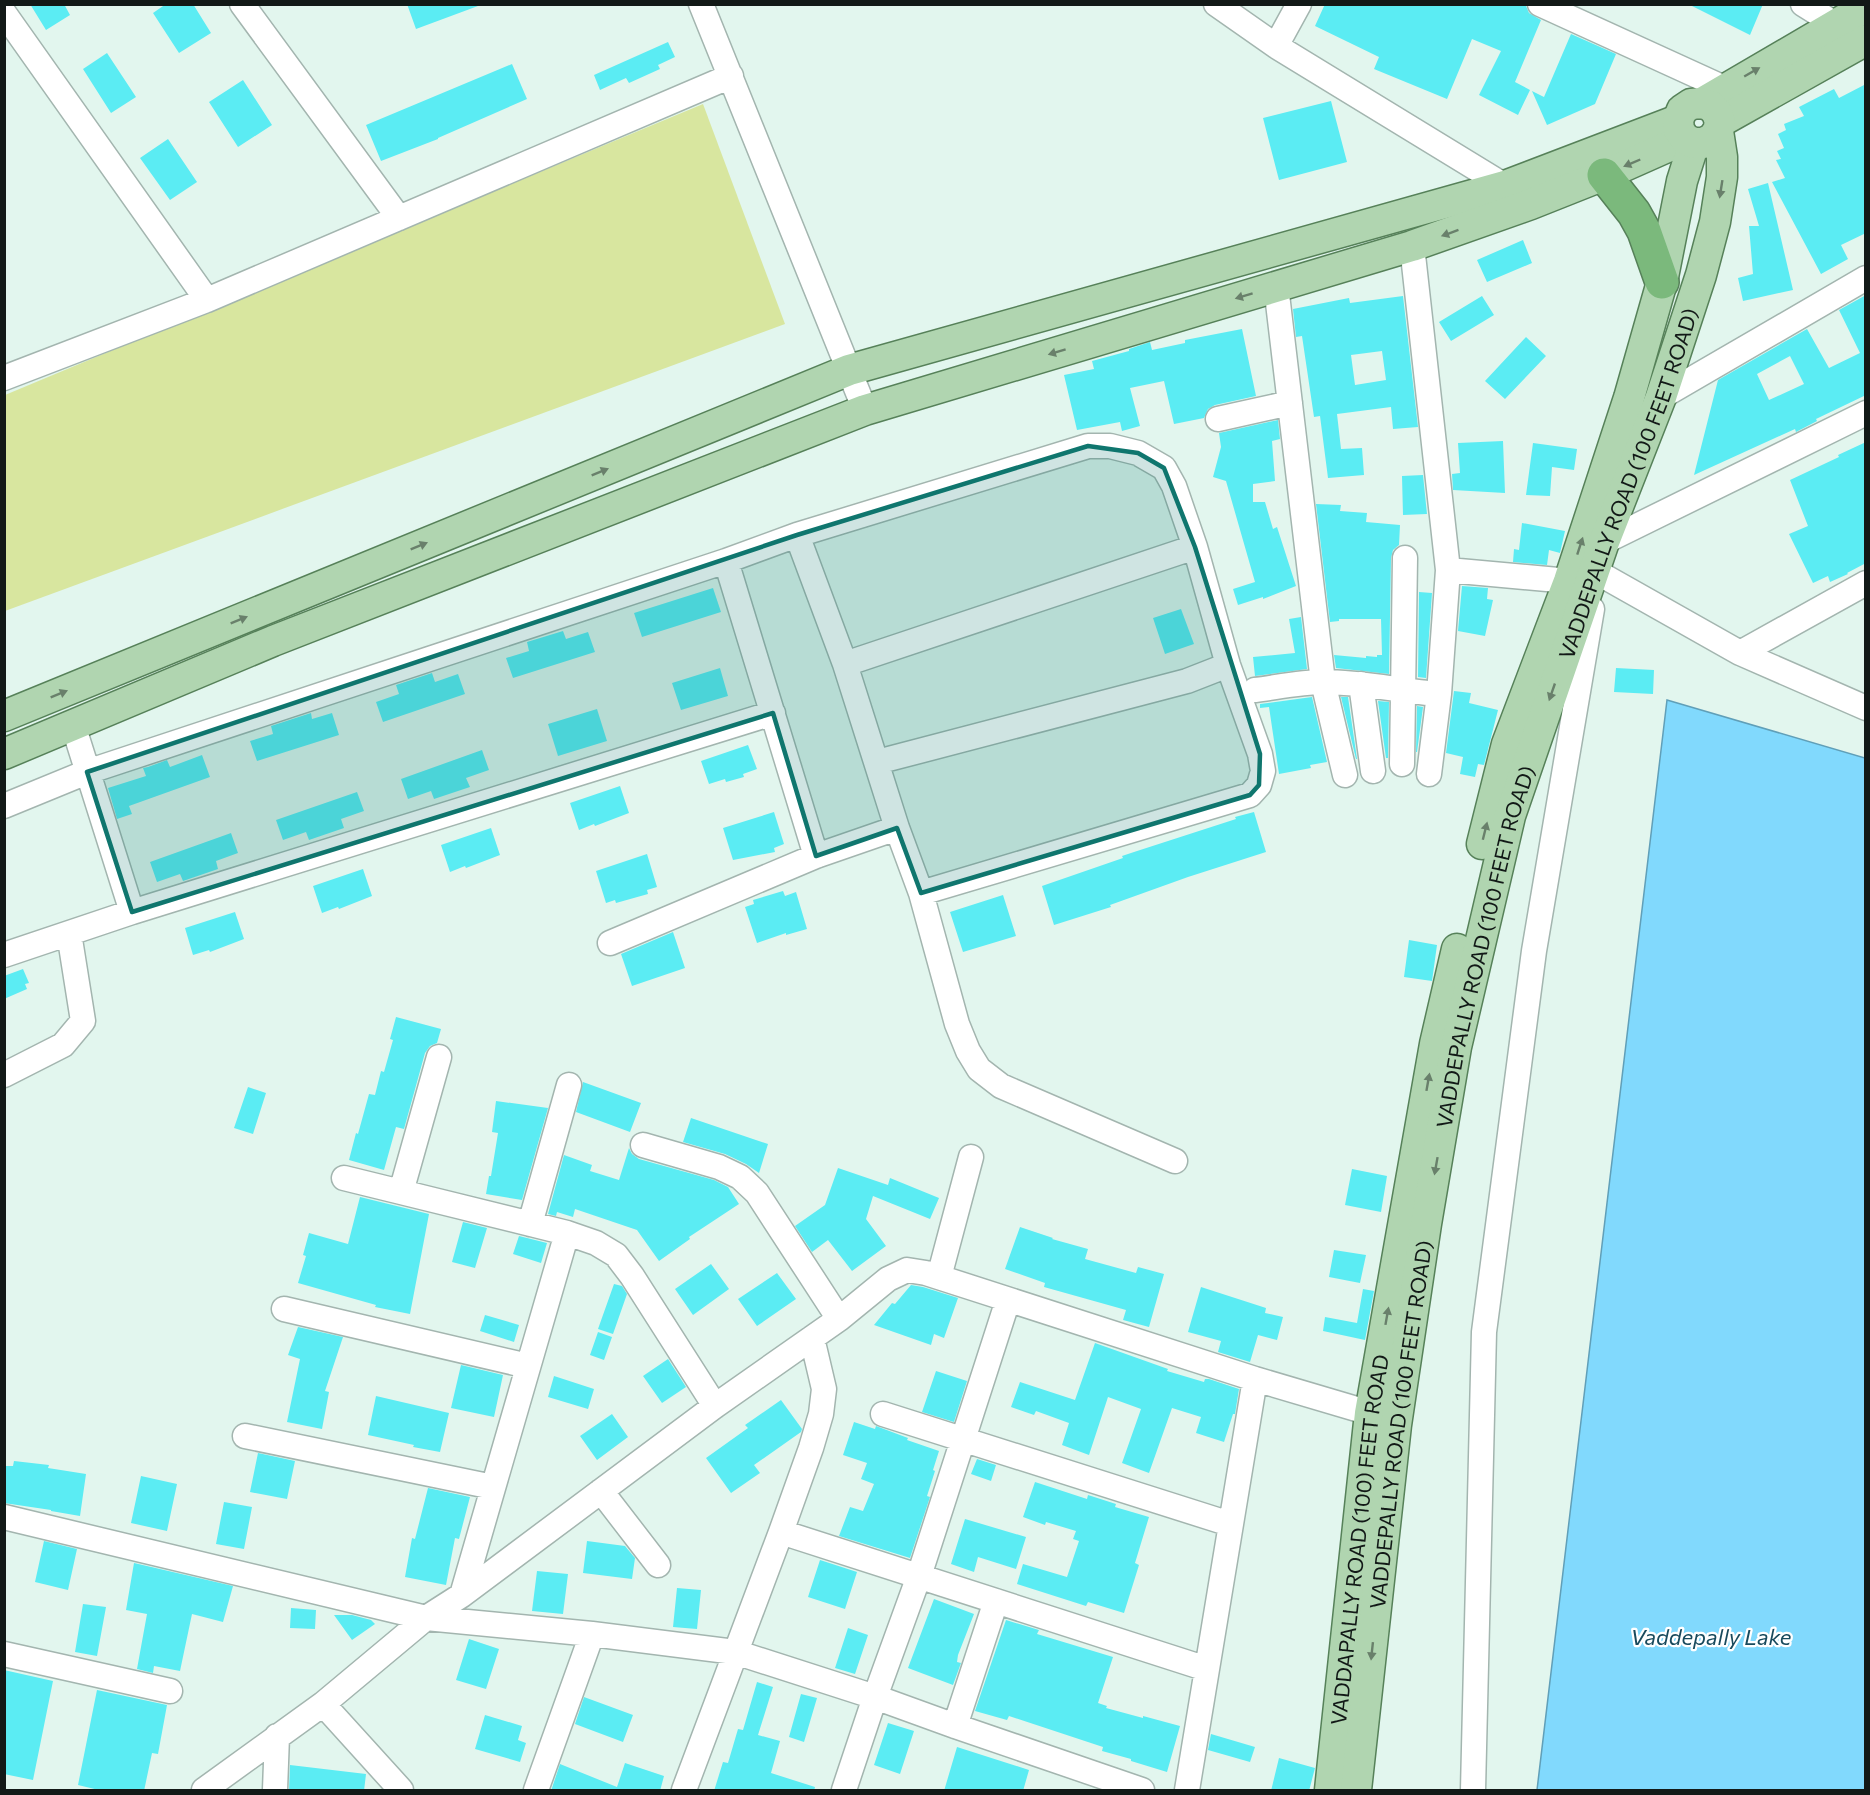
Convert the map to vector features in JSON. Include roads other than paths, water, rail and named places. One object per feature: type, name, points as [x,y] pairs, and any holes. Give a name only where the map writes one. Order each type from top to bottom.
[{"type":"highway","points":[[1604,175],[1634,213],[1644,231],[1662,282]]},
{"type":"main road","points":[[4,716],[849,370],[1505,186],[1703,121],[1835,24],[1866,7]]},
{"type":"main road","points":[[4,754],[273,640],[866,410],[1412,246],[1531,204],[1604,175],[1703,121],[1866,40]]},
{"type":"main road","name":"VADDAPALLY ROAD (100) FEET ROAD","points":[[1330,1791],[1370,1413],[1435,1044],[1507,744],[1587,578],[1629,398],[1662,282],[1682,181],[1703,121]]},
{"type":"main road","name":"VADDEPALLY ROAD (100 FEET ROAD)","points":[[1356,1791],[1396,1425],[1426,1224],[1456,1047],[1510,816],[1587,578],[1604,542],[1660,398],[1701,275],[1715,222],[1722,177],[1722,157],[1703,121]]},
{"type":"street","points":[[242,4],[399,218]]},
{"type":"street","points":[[701,4],[866,410]]},
{"type":"street","points":[[1215,4],[1276,46],[1505,186]]},
{"type":"street","points":[[1276,46],[1299,4]]},
{"type":"street","points":[[1540,4],[1703,121]]},
{"type":"street","points":[[1803,4],[1835,24]]},
{"type":"street","points":[[4,13],[207,300]]},
{"type":"street","points":[[4,378],[207,300],[731,76]]},
{"type":"street","points":[[1412,246],[1448,570],[1439,694],[1429,774]]},
{"type":"street","points":[[1660,398],[1866,278]]},
{"type":"street","points":[[1276,286],[1323,682],[1345,775]]},
{"type":"street","points":[[1218,419],[1290,403]]},
{"type":"street","points":[[1604,542],[1866,413]]},
{"type":"street","points":[[4,806],[87,772],[726,561],[797,535],[1088,446],[1110,446],[1138,453],[1164,468],[1174,486],[1195,547],[1228,664],[1260,754],[1263,771],[1260,784],[1250,795],[921,893]]},
{"type":"street","points":[[797,535],[845,664],[897,828],[921,893],[957,1024],[968,1051],[979,1069],[1001,1086],[1175,1161]]},
{"type":"street","points":[[845,664],[1195,547]]},
{"type":"street","points":[[1402,764],[1405,558]]},
{"type":"street","points":[[726,561],[816,856]]},
{"type":"street","points":[[1448,570],[1587,578],[1740,653],[1866,708]]},
{"type":"street","points":[[1473,1791],[1484,1332],[1534,951],[1594,597],[1587,578]]},
{"type":"street","points":[[1740,653],[1866,583]]},
{"type":"street","points":[[877,762],[1187,681],[1228,664]]},
{"type":"street","points":[[1255,690],[1323,682],[1361,684],[1439,694]]},
{"type":"street","points":[[1361,684],[1373,771]]},
{"type":"street","points":[[4,955],[132,912],[773,712]]},
{"type":"street","points":[[73,725],[132,912]]},
{"type":"street","points":[[610,943],[816,856],[897,828]]},
{"type":"street","points":[[4,1075],[63,1045],[83,1021],[69,933]]},
{"type":"street","points":[[401,1191],[439,1057]]},
{"type":"street","points":[[530,1224],[568,1085]]},
{"type":"street","points":[[643,1145],[719,1167],[740,1177],[757,1193],[839,1319]]},
{"type":"street","points":[[939,1277],[971,1157]]},
{"type":"street","points":[[344,1178],[567,1233],[596,1243],[616,1255],[632,1275],[715,1406]]},
{"type":"street","points":[[462,1595],[567,1233]]},
{"type":"street","points":[[204,1791],[323,1704],[426,1618],[462,1595],[715,1406],[839,1319],[888,1279],[907,1270],[939,1277],[1255,1379],[1370,1413]]},
{"type":"street","points":[[844,1791],[919,1576],[1008,1299]]},
{"type":"street","points":[[284,1309],[528,1366]]},
{"type":"street","points":[[684,1791],[781,1532],[821,1414],[824,1389],[812,1338]]},
{"type":"street","points":[[1187,1791],[1255,1379]]},
{"type":"street","points":[[883,1414],[1230,1524]]},
{"type":"street","points":[[245,1436],[493,1487]]},
{"type":"street","points":[[601,1491],[658,1565]]},
{"type":"street","points":[[4,1517],[426,1618],[592,1634],[735,1652],[875,1697],[1143,1791]]},
{"type":"street","points":[[781,1532],[1207,1669]]},
{"type":"street","points":[[955,1726],[996,1601]]},
{"type":"street","points":[[536,1791],[592,1634]]},
{"type":"street","points":[[4,1654],[170,1691]]},
{"type":"street","points":[[323,1704],[400,1791]]},
{"type":"street","points":[[275,1791],[277,1736]]},
{"type":"water","name":"Vaddepally Lake","points":[[1667,700],[1865,758],[1865,1790],[1537,1790]]}]
